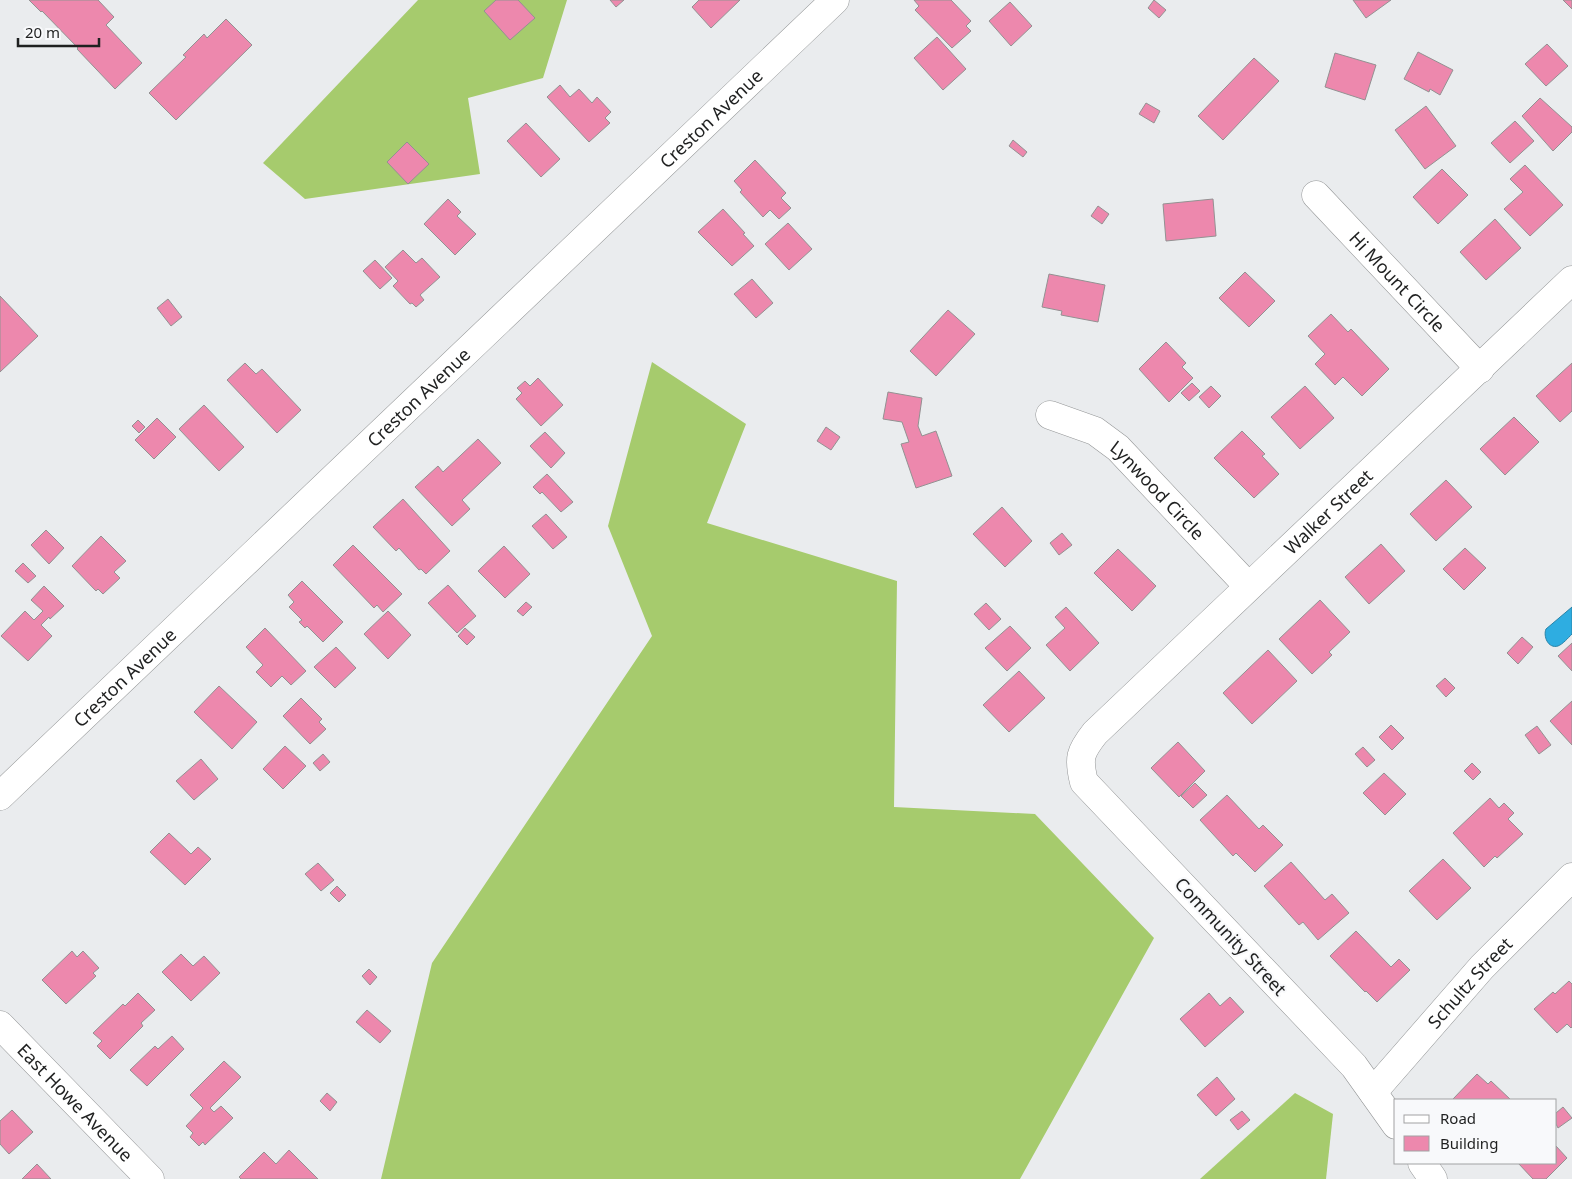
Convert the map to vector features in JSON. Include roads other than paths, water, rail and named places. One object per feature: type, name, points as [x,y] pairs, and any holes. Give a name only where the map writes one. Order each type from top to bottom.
[{"type":"street","name":"Creston Avenue","points":[[0,796],[835,0]]},
{"type":"street","name":"Hi Mount Circle","points":[[1316,195],[1480,369]]},
{"type":"street","name":"Walker Street","points":[[1085,746],[1095,733],[1248,586],[1480,369],[1572,280]]},
{"type":"street","name":"Lynwood Circle","points":[[1050,416],[1095,431],[1118,448],[1248,586]]},
{"type":"street","name":"Community Street","points":[[1085,746],[1079,763],[1084,782],[1354,1066],[1394,1122]]},
{"type":"street","name":"Schultz Street","points":[[1373,1092],[1482,967],[1572,877]]},
{"type":"street","name":"East Howe Avenue","points":[[0,1025],[150,1179]]},
{"type":"street","points":[[1423,1164],[1433,1179]]},
{"type":"water","points":[[1572,607],[1572,634],[1560,645],[1551,646],[1546,638],[1546,629]]}]
